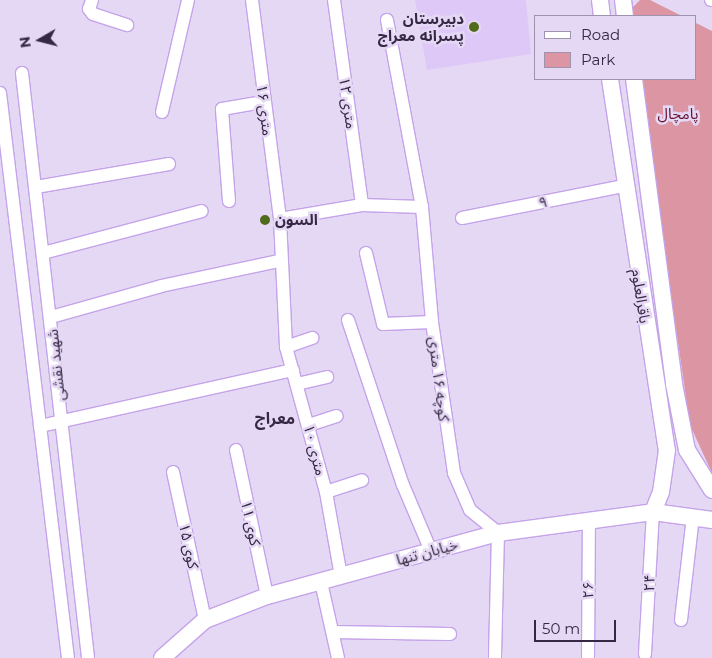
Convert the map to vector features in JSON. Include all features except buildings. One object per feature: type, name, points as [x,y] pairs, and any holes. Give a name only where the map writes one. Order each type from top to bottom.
[{"type":"main road","points":[[600,0],[602,15]]},
{"type":"main road","points":[[623,0],[626,15]]},
{"type":"main road","name":"باقرالعلوم","points":[[610,80],[623,186],[666,450],[661,492],[653,512]]},
{"type":"main road","name":"باقرالعلوم","points":[[634,80],[674,384],[687,450],[712,490]]},
{"type":"main road","name":"خیابان تنها","points":[[162,658],[205,620],[267,596],[498,533],[653,512],[712,520]]},
{"type":"street","points":[[162,112],[188,0]]},
{"type":"street","name":"۱۶ متری","points":[[252,0],[263,102],[280,219],[279,261]]},
{"type":"street","name":"۱۲ متری","points":[[334,0],[362,205]]},
{"type":"street","points":[[91,4],[127,25]]},
{"type":"street","name":"کوچه ۱۶ متری","points":[[387,20],[422,207],[432,322],[454,473],[470,510],[498,533]]},
{"type":"street","name":"شهید نقشی","points":[[22,73],[88,658]]},
{"type":"street","name":"شهید نقشی","points":[[0,93],[68,658]]},
{"type":"street","points":[[229,201],[222,109],[263,102]]},
{"type":"street","points":[[36,187],[169,164]]},
{"type":"street","name":"۹","points":[[462,218],[623,186]]},
{"type":"street","points":[[280,219],[362,205],[422,207]]},
{"type":"street","points":[[43,254],[202,211]]},
{"type":"street","points":[[366,253],[383,324],[432,322]]},
{"type":"street","points":[[51,317],[161,286],[279,261]]},
{"type":"street","name":"۱۰ متری","points":[[279,261],[286,347],[298,384],[326,492],[341,576]]},
{"type":"street","points":[[348,320],[403,485],[431,551]]},
{"type":"street","points":[[286,347],[312,338]]},
{"type":"street","points":[[40,426],[62,424],[293,370]]},
{"type":"street","points":[[298,384],[327,377]]},
{"type":"street","points":[[309,425],[337,416]]},
{"type":"street","name":"کوی ۱۱","points":[[236,450],[267,596]]},
{"type":"street","name":"کوی ۱۵","points":[[173,472],[205,620]]},
{"type":"street","points":[[326,492],[362,480]]},
{"type":"street","name":"۲۴","points":[[645,654],[653,512]]},
{"type":"street","points":[[681,620],[693,517]]},
{"type":"street","name":"۲۶","points":[[588,658],[589,522]]},
{"type":"street","points":[[495,658],[498,533]]},
{"type":"street","points":[[321,582],[334,632],[338,658]]},
{"type":"street","points":[[334,632],[450,634]]},
{"type":"shaded area","name":"دبیرستان پسرانه معراج","points":[[415,0],[526,0],[531,54],[427,70]]},
{"type":"green space","points":[[640,0],[650,0],[680,15],[631,15],[630,10]]},
{"type":"green space","name":"پامچال","points":[[697,24],[712,31],[712,473],[690,425],[640,80],[697,80]]},
{"type":"place","name":"دبیرستان پسرانه معراج","points":[[474,27]]},
{"type":"place","name":"السون","points":[[265,220]]},
{"type":"district","name":"معراج","points":[[275,419]]}]
